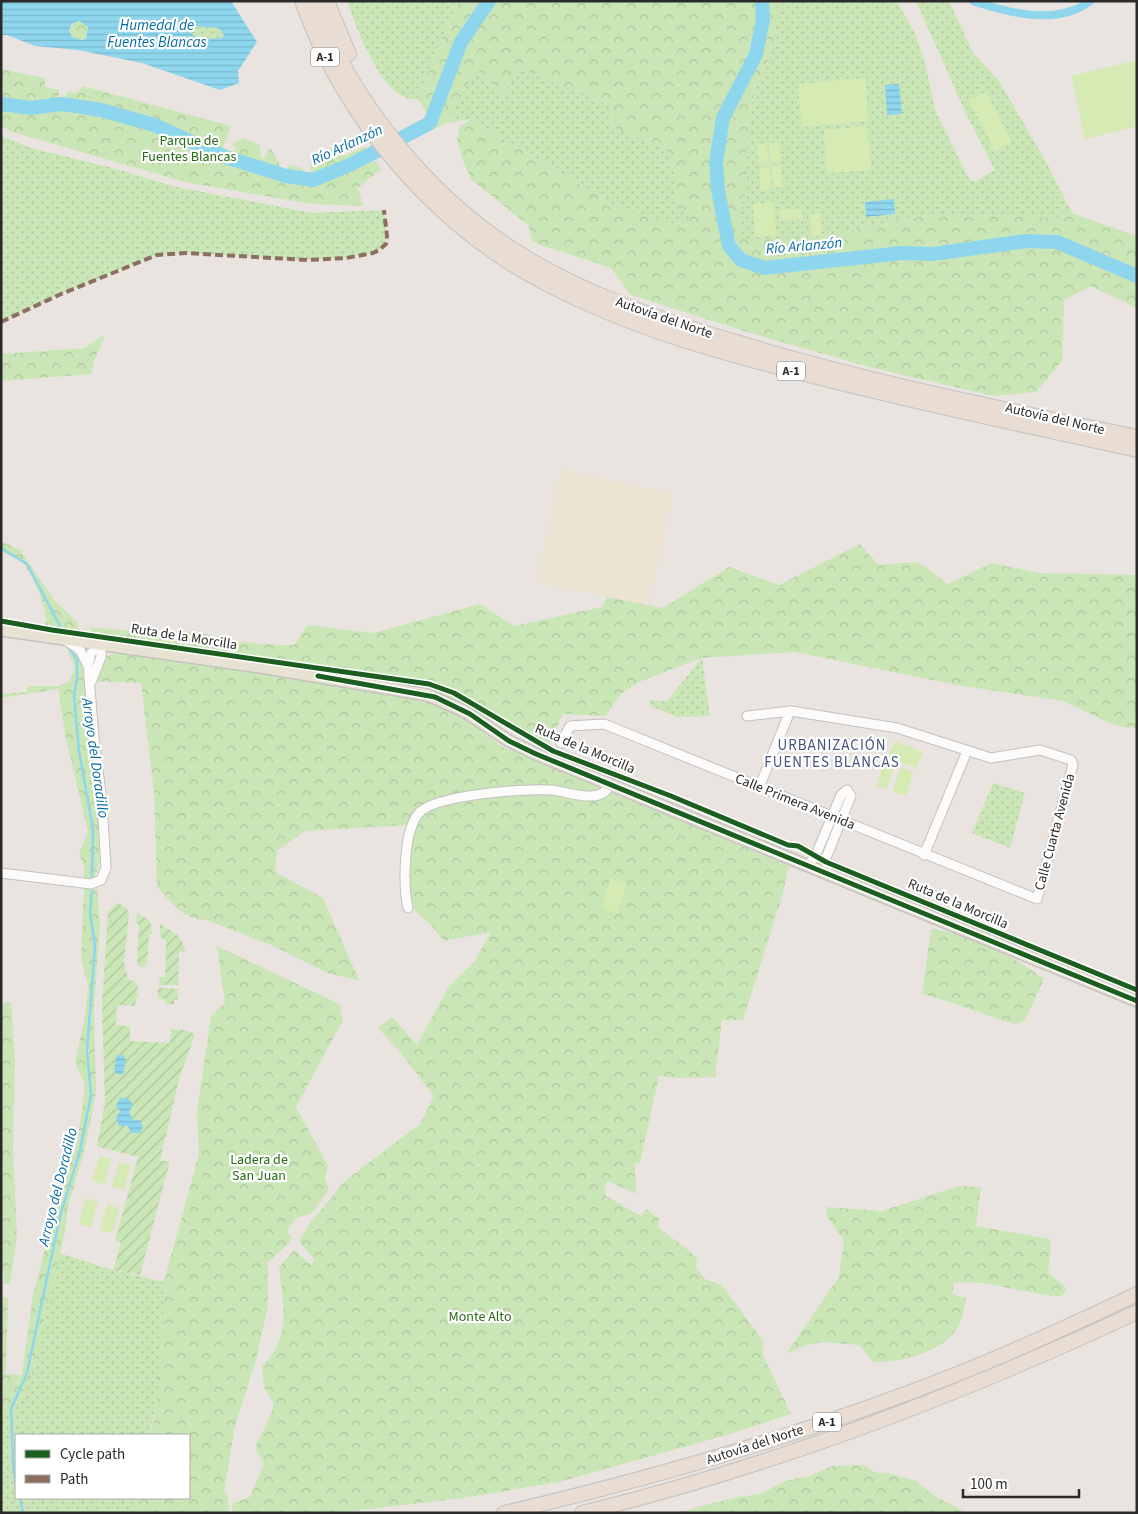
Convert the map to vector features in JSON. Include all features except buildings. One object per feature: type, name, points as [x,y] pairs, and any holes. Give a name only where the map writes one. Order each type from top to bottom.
[{"type":"highway","points":[[292,1],[314,51],[362,106]]},
{"type":"highway","name":"A-1","points":[[302,1],[326,59],[362,106]]},
{"type":"highway","name":"Autovía del Norte","points":[[315,1],[362,106],[399,146],[453,227],[468,232],[509,262],[551,287],[638,324],[695,344],[857,387],[1137,450]]},
{"type":"highway","points":[[327,1],[353,62],[362,106],[375,145],[427,186]]},
{"type":"highway","name":"Autovía del Norte","points":[[427,186],[520,254],[571,281],[633,309],[820,366],[1137,437]]},
{"type":"highway","name":"Autovía del Norte","points":[[504,1513],[680,1469],[819,1425],[960,1373],[1137,1294]]},
{"type":"highway","name":"Autovía del Norte","points":[[582,1513],[725,1473],[874,1424],[1018,1366],[1137,1312]]},
{"type":"main road","points":[[1,630],[348,681],[435,697],[470,714],[509,741],[610,785],[1137,1001]]},
{"type":"street","points":[[62,639],[80,650],[88,665]]},
{"type":"street","points":[[99,645],[101,657]]},
{"type":"street","points":[[1,873],[91,884],[101,880],[104,875],[106,868],[102,802],[88,665],[90,653],[99,645]]},
{"type":"street","points":[[90,685],[101,657],[106,650],[115,646]]},
{"type":"street","points":[[759,788],[790,711]]},
{"type":"street","points":[[747,716],[790,711],[897,728],[967,751],[924,855]]},
{"type":"street","name":"Calle Primera Avenida","points":[[561,742],[570,726],[604,724],[1036,900]]},
{"type":"street","name":"Calle Cuarta Avenida","points":[[967,751],[991,758],[1040,750],[1071,760],[1074,763],[1036,900]]},
{"type":"street","points":[[408,908],[405,886],[410,835],[412,824],[424,809],[454,799],[532,789],[589,796],[603,793],[610,785]]},
{"type":"street","points":[[807,866],[815,857],[841,795],[847,790],[851,796],[826,858],[827,874]]},
{"type":"shaded area","points":[[561,469],[674,494],[649,605],[536,582]]},
{"type":"green space","points":[[347,1],[459,1],[437,49],[418,99],[405,97],[394,90],[383,77],[373,62]]},
{"type":"green space","points":[[459,1],[777,1],[779,13],[767,65],[755,88],[748,124],[746,192],[738,215],[740,231],[747,239],[798,240],[829,236],[903,219],[946,214],[1060,218],[1063,210],[1137,236],[1137,308],[1091,286],[1064,300],[1062,361],[1036,392],[993,396],[869,367],[754,334],[631,295],[611,268],[532,242],[529,226],[472,180],[464,164],[457,139],[460,126],[471,119],[621,209],[670,223],[690,222],[688,214],[676,206],[676,177],[666,150],[611,126],[612,107],[521,68],[502,95],[476,69],[447,123],[436,128],[418,99],[437,49]]},
{"type":"green space","points":[[777,1],[896,1],[914,31],[925,62],[935,110],[968,177],[974,182],[995,170],[967,116],[916,1],[949,1],[973,53],[999,81],[1046,162],[1072,213],[1063,211],[1061,218],[946,214],[903,219],[829,236],[798,240],[747,240],[740,231],[738,215],[746,192],[748,124],[755,88],[767,65],[779,13]]},
{"type":"green space","points":[[75,22],[83,22],[88,27],[86,38],[75,40],[70,35],[70,27]]},
{"type":"green space","points":[[192,26],[219,28],[224,35],[222,38],[209,39],[196,37],[190,32]]},
{"type":"green space","points":[[1137,60],[1137,126],[1085,139],[1071,76]]},
{"type":"green space","points":[[521,68],[612,107],[611,126],[666,150],[676,177],[676,206],[688,214],[690,222],[670,224],[621,209],[471,119],[447,123],[476,69],[502,95]]},
{"type":"green space","name":"Parque de Fuentes Blancas","points":[[1,69],[45,78],[45,87],[59,90],[59,97],[65,97],[68,91],[77,93],[83,86],[231,126],[223,147],[229,152],[237,150],[232,144],[243,138],[260,145],[261,157],[265,159],[268,150],[271,149],[280,165],[280,169],[285,171],[289,165],[302,168],[305,176],[312,174],[310,166],[318,155],[335,147],[344,156],[364,147],[381,169],[358,188],[363,206],[311,204],[185,182],[12,132],[1,126]]},
{"type":"green space","points":[[865,78],[869,121],[802,127],[798,84]]},
{"type":"green space","points":[[986,92],[1012,142],[995,151],[969,100]]},
{"type":"green space","points":[[867,126],[871,170],[827,173],[824,130]]},
{"type":"green space","points":[[1,136],[31,148],[109,167],[177,187],[312,213],[384,210],[386,244],[373,253],[346,258],[307,260],[185,253],[157,255],[61,294],[1,322]]},
{"type":"green space","points":[[779,142],[781,162],[771,163],[769,143]]},
{"type":"green space","points":[[767,143],[769,163],[759,164],[757,144]]},
{"type":"green space","points":[[781,166],[783,187],[773,188],[771,167]]},
{"type":"green space","points":[[769,167],[771,189],[761,190],[759,168]]},
{"type":"green space","points":[[774,202],[776,236],[756,237],[753,204]]},
{"type":"green space","points":[[802,209],[803,218],[780,220],[779,210]]},
{"type":"green space","points":[[820,213],[822,235],[812,236],[810,214]]},
{"type":"green space","points":[[103,335],[104,339],[94,361],[91,374],[1,381],[1,354],[85,348]]},
{"type":"green space","points":[[1,541],[20,550],[54,600],[77,622],[79,631],[45,625],[43,604],[32,578],[21,561],[1,551]]},
{"type":"green space","name":"Monte Alto","points":[[860,544],[878,565],[918,562],[948,584],[992,563],[1039,573],[1137,575],[1137,728],[1116,726],[1063,701],[957,685],[795,652],[702,658],[639,682],[622,693],[605,716],[563,714],[549,744],[495,716],[481,731],[503,747],[789,866],[781,900],[743,1020],[722,1020],[715,1077],[680,1078],[659,1076],[640,1163],[635,1163],[636,1194],[608,1181],[604,1188],[606,1196],[641,1216],[646,1209],[659,1219],[658,1227],[697,1258],[696,1267],[705,1279],[722,1285],[763,1341],[763,1355],[791,1414],[730,1434],[559,1482],[463,1498],[335,1513],[233,1513],[232,1504],[250,1497],[264,1464],[255,1448],[274,1404],[264,1387],[262,1366],[272,1355],[282,1332],[283,1307],[279,1267],[294,1250],[311,1265],[314,1259],[299,1241],[311,1222],[345,1181],[420,1124],[434,1096],[402,1054],[378,1028],[392,1017],[417,1045],[449,986],[474,962],[491,932],[444,941],[431,925],[407,903],[409,825],[305,831],[277,851],[275,872],[323,898],[359,980],[330,974],[271,945],[206,920],[184,914],[157,887],[154,792],[141,683],[96,681],[106,657],[114,653],[258,672],[260,660],[89,634],[90,627],[185,637],[190,630],[241,642],[294,645],[308,625],[373,633],[480,604],[514,626],[602,607],[607,597],[663,608],[729,567],[779,585]]},
{"type":"green space","points":[[67,648],[79,657],[82,666],[97,795],[100,863],[94,879],[84,879],[84,866],[79,854],[88,832],[65,734],[58,689],[1,698],[1,694],[26,692],[28,686],[58,686],[68,682],[72,676],[74,666]]},
{"type":"green space","points":[[702,658],[710,716],[678,717],[652,707],[649,700],[667,701]]},
{"type":"green space","points":[[895,741],[923,752],[916,768],[888,757]]},
{"type":"green space","points":[[884,764],[894,768],[886,789],[876,785]]},
{"type":"green space","points":[[901,767],[914,773],[905,796],[892,791]]},
{"type":"green space","points":[[993,783],[1025,793],[1010,848],[972,833]]},
{"type":"green space","points":[[611,878],[627,883],[617,913],[601,908]]},
{"type":"green space","points":[[84,888],[97,889],[100,925],[94,1007],[96,1093],[85,1148],[68,1206],[65,1231],[31,1377],[14,1413],[1,1415],[1,1297],[8,1298],[6,1374],[22,1375],[33,1295],[60,1190],[78,1141],[85,1085],[75,1062],[85,1017],[88,985],[81,960]]},
{"type":"green space","points":[[118,903],[127,909],[129,914],[124,962],[128,979],[137,983],[138,998],[136,998],[135,1006],[117,1005],[116,1025],[130,1026],[130,1041],[170,1043],[171,1029],[185,1030],[195,1034],[179,1079],[160,1161],[170,1161],[140,1275],[113,1270],[121,1243],[115,1241],[138,1157],[97,1146],[105,1102],[102,1006],[108,911]]},
{"type":"green space","points":[[137,913],[149,921],[152,930],[152,934],[149,935],[147,963],[143,967],[138,966],[137,960],[139,925],[136,923]]},
{"type":"green space","points":[[160,924],[177,935],[184,947],[185,952],[179,952],[178,985],[159,985],[160,977],[165,977],[166,941],[160,936]]},
{"type":"green space","points":[[931,929],[975,940],[1005,954],[1044,979],[1025,1020],[1016,1024],[922,994]]},
{"type":"green space","name":"Ladera de San Juan","points":[[217,946],[339,1004],[343,1020],[296,1107],[328,1166],[325,1177],[329,1190],[312,1213],[295,1219],[287,1231],[291,1236],[290,1242],[268,1262],[268,1306],[256,1360],[235,1426],[224,1491],[228,1496],[229,1513],[132,1513],[134,1499],[190,1499],[190,1434],[148,1434],[154,1422],[161,1362],[164,1282],[199,1154],[197,1111],[211,1016],[225,1003]]},
{"type":"green space","points":[[158,988],[178,989],[177,1000],[174,1000],[174,1004],[165,1004],[165,999],[158,998]]},
{"type":"green space","points":[[11,1002],[15,1058],[13,1150],[17,1237],[10,1284],[4,1284],[1,1244],[1,1003]]},
{"type":"green space","points":[[99,1156],[111,1159],[104,1184],[92,1181]]},
{"type":"green space","points":[[119,1162],[131,1165],[124,1190],[112,1187]]},
{"type":"green space","points":[[959,1186],[981,1187],[976,1226],[1050,1239],[1048,1272],[1066,1288],[1065,1293],[1061,1296],[1051,1296],[982,1283],[954,1282],[952,1294],[966,1298],[959,1325],[944,1342],[933,1349],[909,1358],[884,1362],[873,1362],[860,1345],[821,1342],[804,1346],[786,1354],[839,1277],[844,1240],[826,1215],[827,1207],[882,1211]]},
{"type":"green space","points":[[86,1198],[98,1202],[91,1227],[79,1224]]},
{"type":"green space","points":[[107,1204],[119,1208],[112,1233],[100,1230]]},
{"type":"green space","points":[[59,1253],[113,1270],[164,1282],[160,1383],[153,1421],[147,1434],[15,1434],[15,1499],[134,1499],[132,1513],[1,1513],[1,1415],[14,1413],[31,1377]]},
{"type":"green space","points":[[865,1465],[874,1472],[892,1474],[916,1481],[936,1497],[968,1513],[675,1513],[733,1498],[760,1494],[785,1481],[809,1476],[832,1466]]},
{"type":"water","name":"Humedal de Fuentes Blancas","points":[[1,1],[231,1],[257,42],[238,71],[239,83],[220,90],[142,63],[78,50],[35,46],[7,35],[1,35]],"holes":[[[79,21],[88,27],[86,38],[82,40],[72,37],[69,30],[72,24]],[[192,26],[219,28],[224,35],[222,38],[209,39],[196,37],[190,32]]]},
{"type":"water","points":[[899,84],[902,114],[887,115],[885,85]]},
{"type":"water","points":[[894,199],[895,214],[866,217],[865,202]]},
{"type":"water","points":[[117,1055],[123,1055],[126,1060],[123,1074],[116,1074],[114,1069]]},
{"type":"water","points":[[120,1098],[128,1098],[133,1105],[129,1112],[133,1120],[140,1120],[143,1127],[140,1133],[131,1133],[128,1126],[119,1126],[116,1118],[120,1111],[116,1105]]},
{"type":"waterway","name":"Río Arlanzón","points":[[1,104],[31,108],[62,104],[101,110],[154,125],[225,157],[286,176],[313,180],[352,164],[430,123],[461,42],[489,1]]},
{"type":"waterway","name":"Río Arlanzón","points":[[762,1],[763,20],[756,54],[723,118],[716,162],[718,190],[729,246],[741,260],[764,268],[902,253],[933,254],[1026,241],[1057,242],[1137,276]]},
{"type":"waterway","points":[[973,1],[1002,10],[1033,15],[1063,13],[1077,9],[1090,1]]},
{"type":"waterway","name":"Arroyo del Doradillo","points":[[1,548],[27,564],[60,626]]},
{"type":"waterway","name":"Arroyo del Doradillo","points":[[68,647],[77,660],[74,697],[79,751],[93,829],[92,876]]},
{"type":"waterway","name":"Arroyo del Doradillo","points":[[15,1478],[11,1409],[27,1373],[60,1216],[80,1151],[91,1095],[87,1051],[95,946],[90,912],[92,891]]},
{"type":"waterway","name":"Arroyo del Doradillo","points":[[20,1499],[23,1513]]},
{"type":"marked path","points":[[1,322],[61,294],[157,255],[185,253],[307,260],[346,258],[373,253],[386,244],[384,210]]},
{"type":"cycle path","name":"Ruta de la Morcilla","points":[[1,621],[429,684],[454,693],[553,751],[671,796],[788,845],[798,846],[826,862],[1137,990]]},
{"type":"cycle path","points":[[318,676],[435,697],[470,714],[509,741],[536,754],[1137,1001]]},
{"type":"district","name":"URBANIZACIÓN FUENTES BLANCAS","points":[[832,754]]}]
